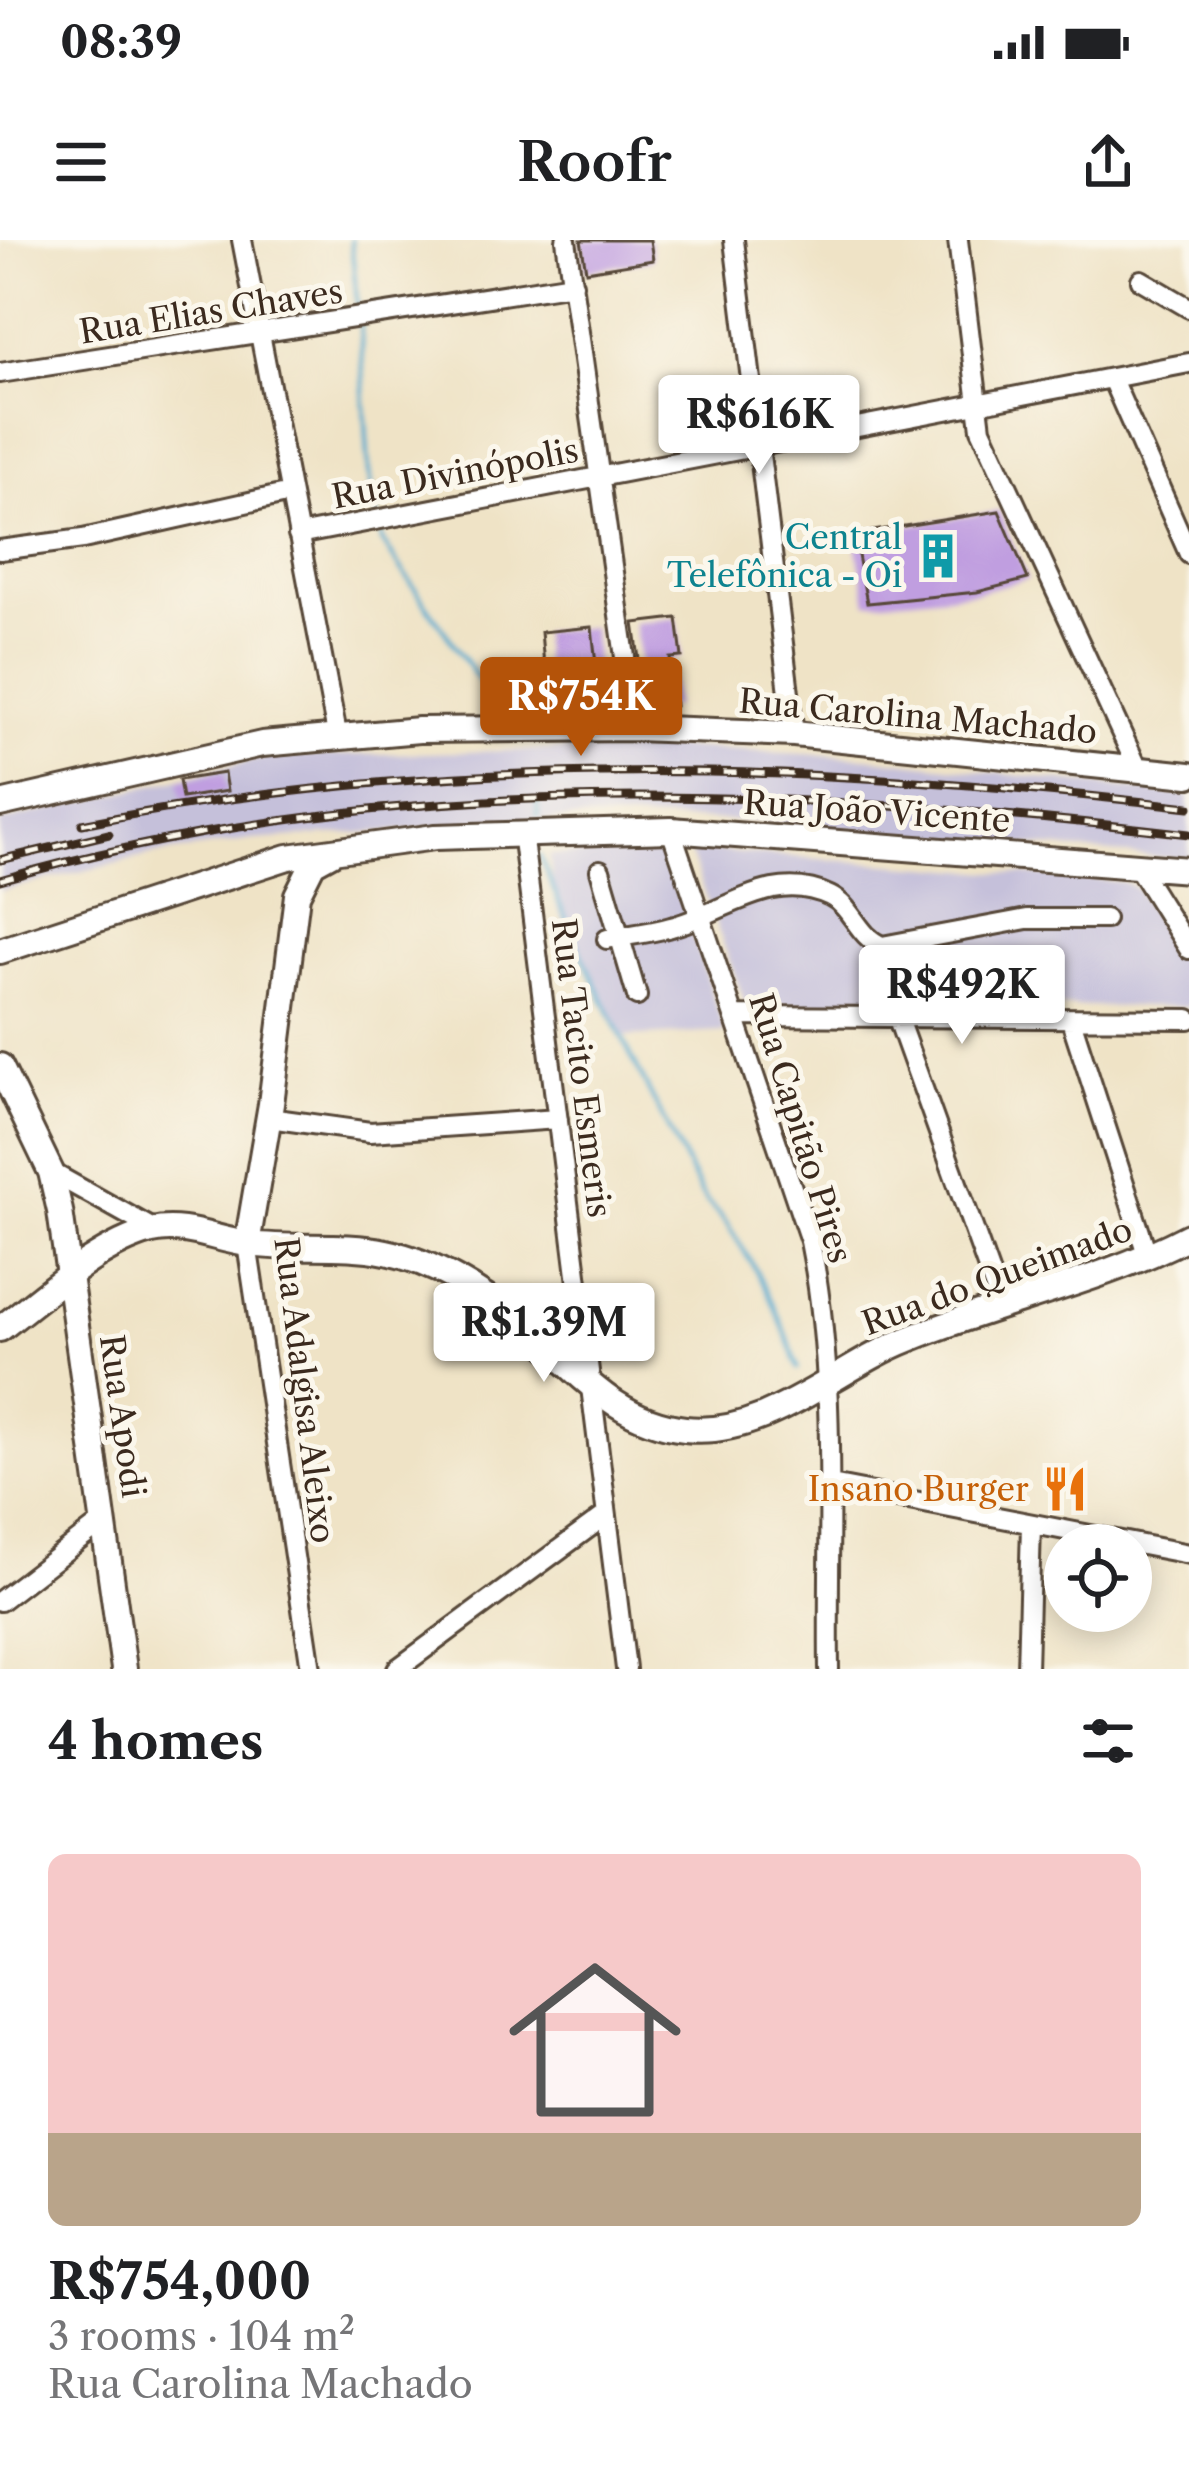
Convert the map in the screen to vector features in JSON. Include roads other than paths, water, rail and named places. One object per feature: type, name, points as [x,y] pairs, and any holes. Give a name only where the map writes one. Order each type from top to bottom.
[{"type":"main road","name":"Rua Carolina Machado","points":[[0,805],[262,744],[337,734],[482,730],[635,728],[794,734],[1189,775]]},
{"type":"main road","name":"Rua João Vicente","points":[[0,952],[267,863],[334,851],[522,832],[671,830],[1189,870]]},
{"type":"main road","points":[[297,895],[313,863],[334,851]]},
{"type":"main road","points":[[267,863],[287,874],[297,895]]},
{"type":"main road","name":"Rua Adalgisa Aleixo","points":[[247,1244],[269,1118],[297,895]]},
{"type":"main road","points":[[0,1066],[51,1172]]},
{"type":"main road","name":"Rua Apodi","points":[[51,1172],[70,1276],[124,1669]]},
{"type":"main road","points":[[0,1329],[70,1276],[155,1230]]},
{"type":"main road","name":"Rua do Queimado","points":[[155,1230],[182,1230],[247,1244],[382,1251],[417,1260],[473,1289],[619,1409],[686,1429],[751,1420],[890,1346],[1148,1257],[1189,1235]]},
{"type":"street","points":[[242,240],[337,734]]},
{"type":"street","points":[[566,240],[635,728]]},
{"type":"street","points":[[734,240],[794,734]]},
{"type":"street","points":[[958,240],[975,404],[992,457],[1138,769]]},
{"type":"street","points":[[1142,280],[1189,308]]},
{"type":"street","name":"Rua Elias Chaves","points":[[0,373],[259,337],[573,284]]},
{"type":"street","name":"Rua Divinópolis","points":[[298,535],[1189,363]]},
{"type":"street","points":[[1112,380],[1189,554]]},
{"type":"street","points":[[0,550],[82,539],[290,493]]},
{"type":"street","name":"Rua Capitão Pires","points":[[671,830],[810,1241],[829,1380],[829,1669]]},
{"type":"street","name":"Rua Tacito Esmeris","points":[[522,832],[626,1669]]},
{"type":"street","points":[[1137,866],[1189,949]]},
{"type":"street","points":[[601,870],[615,938],[637,996]]},
{"type":"street","points":[[615,938],[674,927],[744,895],[776,889],[816,890],[835,898],[856,927],[882,946],[1027,919],[1105,919]]},
{"type":"street","points":[[735,1016],[1189,1018]]},
{"type":"street","points":[[898,1019],[1002,1308]]},
{"type":"street","points":[[1071,1020],[1148,1257]]},
{"type":"street","points":[[269,1118],[370,1132],[558,1119]]},
{"type":"street","points":[[51,1172],[155,1230]]},
{"type":"street","name":"Rua Adalgisa Aleixo","points":[[247,1244],[310,1669]]},
{"type":"street","points":[[826,1484],[1189,1554]]},
{"type":"street","points":[[397,1669],[606,1515]]},
{"type":"street","points":[[0,1601],[104,1520]]},
{"type":"street","points":[[1027,1669],[1031,1525]]},
{"type":"waterway","points":[[351,240],[358,312]]},
{"type":"waterway","points":[[360,323],[369,473],[377,515]]},
{"type":"waterway","points":[[380,526],[382,541],[498,708]]},
{"type":"waterway","points":[[537,802],[538,816]]},
{"type":"waterway","points":[[540,856],[637,1067],[703,1196],[726,1222],[760,1278],[798,1368]]},
{"type":"railway","points":[[82,824],[358,784],[635,772],[911,781],[1189,807]]},
{"type":"railway","points":[[0,880],[147,844],[294,819],[443,804],[592,797],[890,806],[1189,834]]},
{"type":"railway","points":[[0,860],[109,834]]},
{"type":"place","name":"Central Telefônica - Oi","points":[[938,556]]},
{"type":"place","name":"Insano Burger","points":[[1065,1489]]}]
